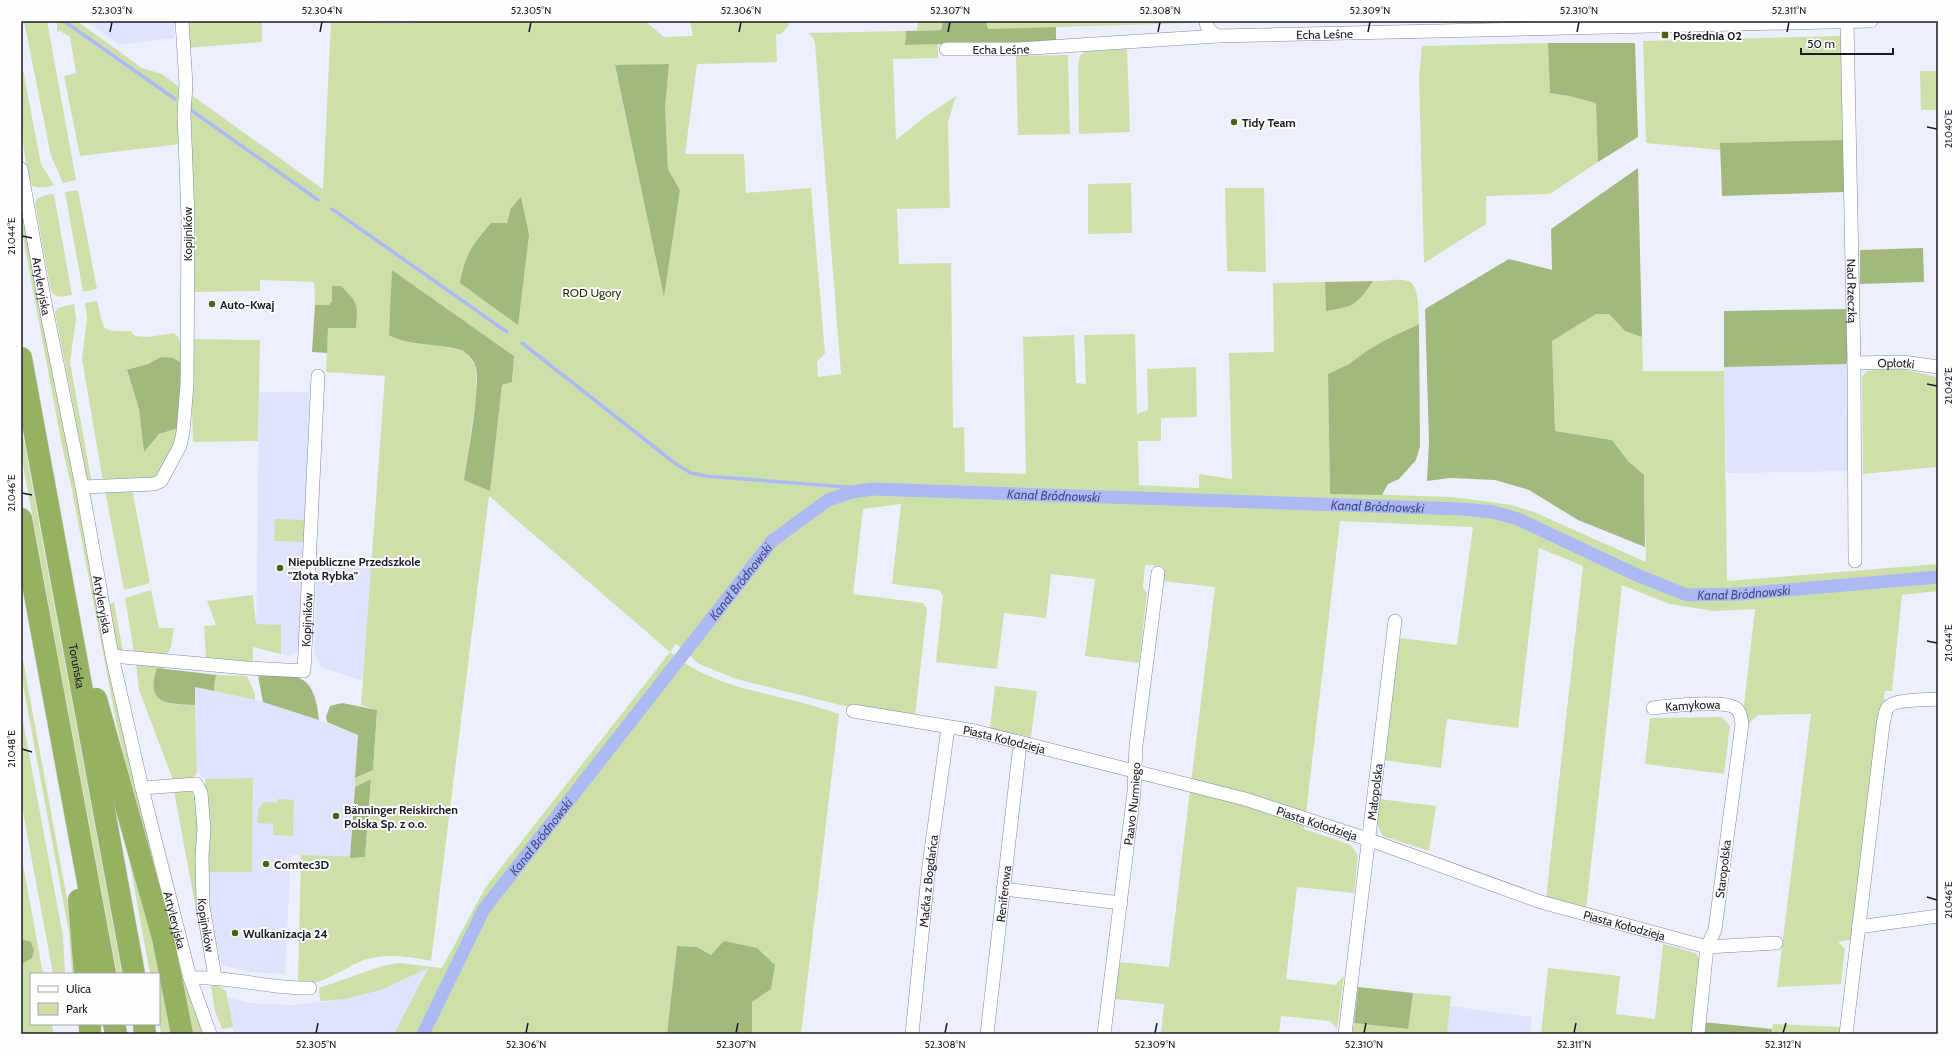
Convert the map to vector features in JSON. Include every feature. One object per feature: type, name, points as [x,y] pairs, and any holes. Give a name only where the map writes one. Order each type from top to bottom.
[{"type":"highway","name":"Toruńska","points":[[21,358],[134,973]]},
{"type":"highway","points":[[21,519],[105,973]]},
{"type":"highway","points":[[58,561],[156,911],[182,1034]]},
{"type":"highway","points":[[66,761],[86,973]]},
{"type":"street","name":"Kopijników","points":[[82,487],[154,484],[161,480],[180,446],[183,432],[187,385],[188,303],[187,163],[184,120],[186,85],[182,21]]},
{"type":"street","points":[[1206,21],[1206,26],[1211,32],[1218,36]]},
{"type":"street","name":"Echa Leśne","points":[[946,49],[1018,49],[1218,36],[1612,24],[1871,21]]},
{"type":"street","name":"Nad Rzeczką","points":[[1846,22],[1854,363],[1855,561]]},
{"type":"street","name":"Artyleryjska","points":[[21,169],[45,303],[82,487],[112,656],[142,788],[190,978],[210,1034]]},
{"type":"street","name":"Opłotki","points":[[1854,363],[1903,362],[1938,367]]},
{"type":"street","name":"Kopijników","points":[[112,656],[247,668],[304,671],[318,376]]},
{"type":"street","name":"Paavo Nurmiego","points":[[1104,1034],[1121,904],[1134,792],[1136,746],[1158,573]]},
{"type":"street","name":"Małopolska","points":[[1345,1034],[1395,621]]},
{"type":"street","points":[[1846,1034],[1883,725],[1887,708],[1891,704],[1904,701],[1938,699]]},
{"type":"street","name":"Kamykowa","points":[[1654,708],[1694,704],[1732,705]]},
{"type":"street","name":"Staropolska","points":[[1698,1034],[1707,947],[1716,930],[1742,724],[1739,711],[1732,705]]},
{"type":"street","name":"Piasta Kołodzieja","points":[[853,712],[901,718],[948,728],[975,731],[1245,800],[1368,839],[1541,902],[1707,947],[1776,943]]},
{"type":"street","name":"Maćka z Bogdańca","points":[[912,1034],[929,865],[948,728]]},
{"type":"street","name":"Reniferowa","points":[[987,1034],[1019,753]]},
{"type":"street","name":"Kopijników","points":[[142,788],[196,784],[201,793],[204,829],[202,862],[203,906],[215,977]]},
{"type":"street","points":[[1003,889],[1121,904]]},
{"type":"street","points":[[1858,927],[1938,916]]},
{"type":"street","points":[[190,978],[215,977],[292,988],[310,988]]},
{"type":"shaded area","points":[[87,21],[174,21],[174,38],[119,45]]},
{"type":"shaded area","points":[[1848,364],[1850,471],[1726,473],[1724,367]]},
{"type":"shaded area","points":[[259,392],[310,392],[299,650],[290,656],[256,647]]},
{"type":"shaded area","points":[[317,563],[372,565],[363,681],[321,667],[314,653]]},
{"type":"shaded area","points":[[195,687],[263,702],[302,714],[358,735],[350,858],[291,855],[285,974],[251,972],[221,965],[208,895],[207,872],[253,778],[205,779],[197,772]]},
{"type":"shaded area","points":[[428,967],[394,1034],[234,1034],[227,997],[249,1003],[294,1005],[345,999],[381,990]]},
{"type":"shaded area","points":[[1450,1006],[1532,1017],[1530,1034],[1447,1033]]},
{"type":"green space","points":[[24,21],[47,21],[76,180],[63,183],[51,156]]},
{"type":"green space","points":[[57,21],[77,21],[142,68],[162,74],[182,89],[181,144],[80,156],[64,76],[76,73],[70,37],[60,31],[57,32]]},
{"type":"green space","points":[[186,21],[262,21],[262,42],[187,48]]},
{"type":"green space","name":"ROD Ugory","points":[[331,21],[411,23],[411,21],[645,21],[664,37],[693,36],[690,21],[788,21],[789,25],[781,34],[776,34],[777,62],[697,64],[685,154],[744,154],[746,193],[811,188],[825,353],[817,362],[818,377],[841,374],[815,43],[813,38],[808,33],[906,31],[905,45],[938,44],[938,58],[893,59],[896,140],[926,116],[956,96],[948,122],[950,208],[897,209],[899,264],[951,263],[953,428],[964,427],[965,472],[1026,474],[1023,337],[1074,335],[1076,383],[1086,384],[1084,335],[1135,334],[1137,414],[1148,410],[1147,369],[1196,367],[1197,417],[1161,418],[1161,441],[1138,441],[1139,485],[1199,488],[1199,474],[1232,479],[1229,353],[1274,352],[1273,283],[1325,282],[1326,310],[1343,307],[1359,300],[1373,281],[1404,280],[1412,283],[1415,288],[1418,300],[1419,324],[1385,340],[1349,364],[1328,374],[1330,493],[1453,497],[1512,505],[1534,512],[1646,562],[1644,475],[1628,461],[1612,440],[1555,431],[1552,341],[1596,314],[1609,314],[1625,331],[1642,337],[1643,371],[1724,371],[1727,581],[1938,564],[1938,591],[1902,595],[1892,691],[1885,691],[1851,940],[1838,942],[1845,949],[1841,984],[1777,987],[1811,714],[1758,715],[1748,725],[1744,705],[1755,609],[1714,611],[1669,604],[1622,585],[1586,909],[1546,898],[1583,566],[1539,548],[1518,728],[1447,719],[1441,768],[1383,760],[1400,638],[1457,645],[1473,527],[1340,521],[1306,814],[1191,783],[1215,587],[1162,581],[1163,566],[1145,565],[1143,588],[1147,593],[1139,663],[1085,656],[1095,579],[1051,574],[1046,618],[1004,613],[997,669],[936,662],[943,596],[939,590],[892,584],[901,504],[863,509],[853,594],[923,603],[927,609],[915,716],[840,705],[736,679],[699,664],[676,644],[670,652],[489,496],[431,961],[406,957],[381,956],[364,960],[320,981],[306,984],[298,980],[301,855],[365,857],[371,779],[355,787],[355,778],[373,770],[377,710],[361,705],[385,376],[326,372],[328,328],[356,328],[332,286],[332,301],[329,305],[315,305],[314,282],[260,280],[260,291],[191,292],[193,243],[191,129],[188,127],[190,94],[323,189]],"holes":[[[669,64],[665,108],[668,169],[680,190],[664,296],[615,66]],[[491,223],[507,223],[479,237]],[[392,270],[514,356],[512,382],[502,385],[490,490],[464,480],[477,392],[475,365],[465,352],[443,346]]]},
{"type":"green space","points":[[918,21],[943,21],[941,30],[917,30]]},
{"type":"green space","points":[[943,21],[986,21],[988,29],[1056,27],[1056,41],[905,45],[906,31],[941,30]]},
{"type":"green space","points":[[986,21],[1192,21],[1192,23],[987,29]]},
{"type":"green space","points":[[1841,36],[1843,140],[1721,143],[1720,150],[1646,143],[1643,41]]},
{"type":"green space","points":[[1548,43],[1550,93],[1596,103],[1598,162],[1550,194],[1486,196],[1486,224],[1424,263],[1419,77],[1422,46]]},
{"type":"green space","points":[[1548,43],[1635,43],[1638,137],[1598,162],[1596,103],[1550,93]]},
{"type":"green space","points":[[1127,49],[1130,132],[1079,134],[1078,64],[1080,55],[1086,51]]},
{"type":"green space","points":[[1068,55],[1070,134],[1018,135],[1016,56]]},
{"type":"green space","points":[[21,59],[41,164],[54,185],[48,187],[32,186],[28,170],[23,138]]},
{"type":"green space","points":[[669,64],[665,108],[668,169],[680,190],[664,297],[615,65]]},
{"type":"green space","points":[[1920,71],[1938,71],[1938,110],[1921,110]]},
{"type":"green space","points":[[1843,140],[1844,192],[1722,196],[1720,143]]},
{"type":"green space","points":[[1638,168],[1642,337],[1625,331],[1609,314],[1596,314],[1552,341],[1555,431],[1612,440],[1628,461],[1644,475],[1645,547],[1578,520],[1529,490],[1495,480],[1450,478],[1427,481],[1429,442],[1425,309],[1509,259],[1552,270],[1551,229]]},
{"type":"green space","points":[[1131,183],[1132,233],[1088,234],[1088,184]]},
{"type":"green space","points":[[1225,188],[1264,188],[1266,272],[1227,271]]},
{"type":"green space","points":[[78,190],[97,289],[83,292],[65,192]]},
{"type":"green space","points":[[21,192],[108,666],[205,1034],[188,1034],[116,721],[72,490],[62,446],[21,226]]},
{"type":"green space","points":[[54,194],[72,295],[65,296],[58,296],[53,294],[51,291],[35,203],[40,197]]},
{"type":"green space","points":[[521,197],[529,235],[518,325],[460,283],[464,265],[474,244],[491,223],[507,223],[511,208]]},
{"type":"green space","points":[[1923,248],[1924,282],[1860,284],[1860,250]]},
{"type":"green space","points":[[392,270],[514,356],[512,382],[502,385],[490,491],[464,480],[477,387],[477,374],[474,363],[472,359],[463,351],[454,348],[406,341],[389,335]]},
{"type":"green space","points":[[1373,281],[1359,300],[1343,308],[1326,311],[1325,282]]},
{"type":"green space","points":[[332,286],[341,286],[354,300],[357,309],[356,328],[328,328],[327,353],[312,352],[315,305],[329,305],[332,301]]},
{"type":"green space","points":[[97,301],[103,324],[108,330],[131,331],[135,336],[148,337],[174,333],[179,338],[183,364],[161,357],[148,364],[127,371],[139,409],[144,451],[159,434],[179,428],[175,443],[167,461],[152,479],[103,482],[82,359],[87,318],[85,303]]},
{"type":"green space","points":[[74,304],[76,319],[70,362],[92,484],[87,478],[55,312],[58,308]]},
{"type":"green space","points":[[1846,309],[1848,364],[1724,367],[1724,311]]},
{"type":"green space","points":[[1419,324],[1420,446],[1416,460],[1399,479],[1388,484],[1382,495],[1330,494],[1328,374],[1349,364],[1385,340]]},
{"type":"green space","points":[[193,339],[260,340],[258,441],[193,442],[191,376]]},
{"type":"green space","points":[[161,357],[173,358],[183,364],[179,428],[159,434],[144,452],[139,409],[127,370],[148,364]]},
{"type":"green space","points":[[1897,368],[1937,377],[1937,467],[1863,474],[1862,377],[1867,371]]},
{"type":"green space","points":[[21,425],[122,973],[117,973],[21,454]]},
{"type":"green space","points":[[132,489],[150,583],[124,590],[105,490]]},
{"type":"green space","points":[[275,519],[304,520],[304,542],[274,541]]},
{"type":"green space","points":[[151,590],[159,628],[174,628],[171,647],[167,655],[134,653],[125,598]]},
{"type":"green space","points":[[253,595],[256,624],[281,625],[281,654],[253,647],[253,660],[249,662],[212,660],[206,657],[204,626],[216,625],[207,601]]},
{"type":"green space","points":[[114,602],[123,652],[116,646],[109,605]]},
{"type":"green space","points":[[21,649],[72,926],[78,973],[72,973],[69,933],[21,674]]},
{"type":"green space","points":[[670,652],[698,671],[725,682],[839,714],[801,1034],[752,1034],[752,1002],[771,989],[697,947],[677,946],[667,1034],[394,1034],[428,968],[381,990],[345,999],[320,1001],[319,988],[382,966],[399,963],[442,968],[485,888]]},
{"type":"green space","points":[[136,663],[164,666],[164,669],[157,668],[170,704],[195,705],[197,772],[196,775],[188,781],[173,780],[139,690]]},
{"type":"green space","points":[[157,668],[217,675],[215,679],[214,691],[195,687],[195,705],[175,704],[161,700],[156,695],[154,689],[154,680]]},
{"type":"green space","points":[[217,675],[247,676],[255,694],[255,700],[214,691],[215,679]]},
{"type":"green space","points":[[258,676],[294,676],[309,685],[317,705],[319,720],[263,702]]},
{"type":"green space","points":[[995,686],[1037,691],[1031,737],[990,728]]},
{"type":"green space","points":[[342,703],[377,710],[373,770],[355,778],[358,735],[327,722],[326,717],[330,706]]},
{"type":"green space","points":[[21,711],[63,936],[65,973],[53,973],[21,801]]},
{"type":"green space","points":[[1722,717],[1730,726],[1724,774],[1645,764],[1650,718]]},
{"type":"green space","points":[[253,778],[252,872],[207,872],[205,779]]},
{"type":"green space","points":[[371,779],[365,857],[350,858],[355,787]]},
{"type":"green space","points":[[189,790],[193,794],[200,830],[196,853],[209,966],[207,969],[174,791]]},
{"type":"green space","points":[[1190,790],[1304,823],[1304,829],[1351,845],[1358,856],[1354,893],[1297,887],[1286,979],[1335,985],[1344,976],[1337,1029],[1330,1021],[1281,1016],[1279,1034],[1161,1034],[1164,1004],[1115,999],[1119,962],[1169,967]]},
{"type":"green space","points":[[278,799],[294,800],[293,836],[273,835],[273,824],[258,823],[258,809],[264,802],[277,803]]},
{"type":"green space","points":[[1379,799],[1436,806],[1429,851],[1383,836],[1376,823]]},
{"type":"green space","points":[[119,804],[143,898],[159,973],[150,973]]},
{"type":"green space","points":[[21,853],[43,973],[30,973],[30,1025],[52,1025],[54,1034],[21,1034]]},
{"type":"green space","points":[[21,939],[31,942],[34,950],[32,958],[22,964]]},
{"type":"green space","points":[[724,941],[757,948],[775,965],[771,989],[752,1002],[752,1034],[667,1034],[677,946],[697,947],[711,955]]},
{"type":"green space","points":[[1663,944],[1696,953],[1701,961],[1693,1034],[1541,1034],[1548,968],[1620,976],[1616,1014],[1655,1019]]},
{"type":"green space","points":[[160,978],[172,1034],[161,1034],[160,1025]]},
{"type":"green space","points":[[217,985],[226,991],[233,1027],[222,1029],[215,1011],[211,986]]},
{"type":"green space","points":[[1358,987],[1413,993],[1408,1029],[1354,1023]]},
{"type":"green space","points":[[1413,993],[1451,996],[1447,1033],[1459,1034],[1352,1034],[1354,1023],[1407,1029]]},
{"type":"green space","points":[[1703,1022],[1772,1029],[1772,1034],[1702,1034]]},
{"type":"green space","points":[[1773,1024],[1841,1027],[1840,1034],[1772,1034]]},
{"type":"waterway","points":[[64,21],[175,99]]},
{"type":"waterway","points":[[191,110],[318,200]]},
{"type":"waterway","points":[[332,209],[507,332]]},
{"type":"waterway","points":[[522,343],[676,464],[691,473],[705,476],[872,489]]},
{"type":"waterway","name":"Kanał Bródnowski","points":[[423,1034],[484,909],[772,541],[828,500],[852,492],[872,489],[1461,509],[1493,512],[1518,519],[1639,576],[1687,595],[1739,594],[1938,577]]},
{"type":"place","name":"Pośrednia 02","points":[[1665,35]]},
{"type":"place","name":"Tidy Team","points":[[1234,122]]},
{"type":"place","name":"Auto-Kwaj","points":[[212,304]]},
{"type":"place","name":"Niepubliczne Przedszkole \"Złota Rybka\"","points":[[280,568]]},
{"type":"place","name":"Bänninger Reiskirchen Polska Sp. z o.o.","points":[[336,816]]},
{"type":"place","name":"Comtec3D","points":[[266,864]]},
{"type":"place","name":"Wulkanizacja 24","points":[[235,933]]}]
